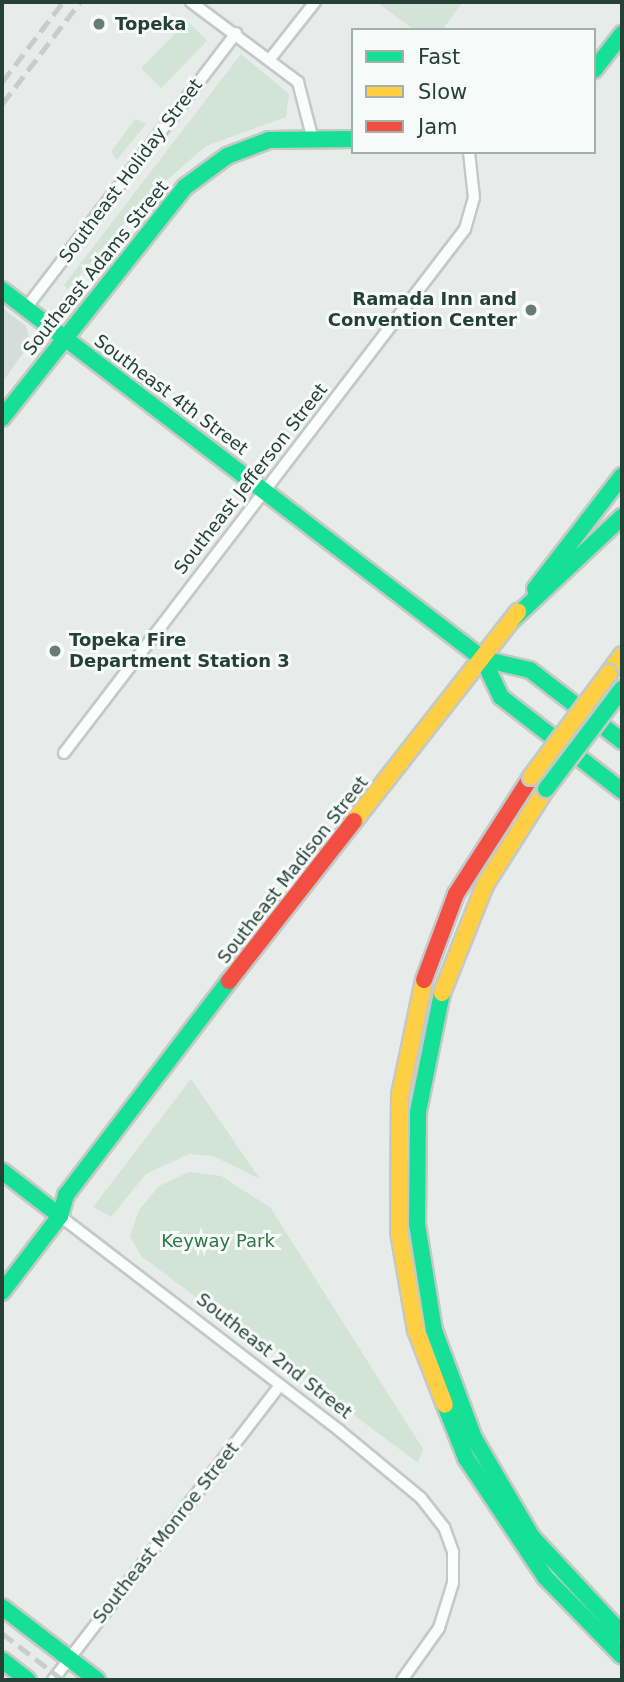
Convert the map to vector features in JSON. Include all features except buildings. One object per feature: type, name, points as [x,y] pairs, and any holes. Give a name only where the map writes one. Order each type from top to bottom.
[{"type":"main road","points":[[596,67],[622,34]]},
{"type":"main road","name":"Southeast Adams Street","points":[[2,418],[185,187],[246,148],[312,136],[351,139]]},
{"type":"main road","name":"Southeast 4th Street","points":[[2,290],[484,659],[530,670],[622,741]]},
{"type":"main road","name":"Southeast Madison Street","points":[[2,1292],[60,1216],[66,1195],[229,981],[484,659],[622,476]]},
{"type":"main road","points":[[510,622],[622,517]]},
{"type":"main road","points":[[622,655],[531,777],[462,883],[422,985],[400,1095],[399,1233],[416,1330],[506,1525],[545,1577],[622,1656]]},
{"type":"main road","name":"Southeast 4th Street","points":[[484,659],[501,696],[622,790]]},
{"type":"main road","points":[[622,689],[546,789],[480,895],[439,1001],[418,1112],[414,1180],[420,1256],[450,1405],[532,1537],[622,1634]]},
{"type":"main road","name":"Southeast 2nd Street","points":[[2,1171],[60,1216]]},
{"type":"main road","points":[[2,1607],[97,1680]]},
{"type":"main road","points":[[2,1660],[28,1680]]},
{"type":"street","points":[[191,2],[270,60],[305,94],[312,136]]},
{"type":"street","points":[[270,60],[315,2]]},
{"type":"street","name":"Southeast Holiday Street","points":[[26,308],[236,33]]},
{"type":"street","name":"Southeast Jefferson Street","points":[[64,752],[466,228],[474,198],[468,154]]},
{"type":"street","name":"Southeast 2nd Street","points":[[60,1216],[280,1385],[421,1498],[444,1527],[453,1552],[445,1613],[402,1680]]},
{"type":"street","name":"Southeast Monroe Street","points":[[52,1680],[280,1385]]},
{"type":"shaded area","points":[[2,308],[26,326],[30,343],[2,383]]},
{"type":"green space","points":[[377,2],[463,2],[444,28],[411,28]]},
{"type":"green space","points":[[187,21],[207,40],[161,88],[141,68]]},
{"type":"green space","points":[[241,54],[289,94],[286,117],[206,146],[144,200],[68,289],[64,285]]},
{"type":"green space","points":[[135,119],[146,124],[117,160],[111,152]]},
{"type":"green space","name":"Keyway Park","points":[[191,1079],[260,1179],[213,1156],[189,1154],[146,1174],[111,1217],[93,1207]]},
{"type":"green space","name":"Keyway Park","points":[[189,1172],[221,1176],[270,1207],[423,1449],[418,1463],[141,1256],[130,1236],[139,1210],[159,1186]]},
{"type":"railway","points":[[2,82],[63,2]]},
{"type":"railway","points":[[2,104],[80,2]]},
{"type":"railway","points":[[2,1633],[63,1680]]},
{"type":"traffic: fast","points":[[596,67],[622,34]]},
{"type":"traffic: fast","points":[[2,418],[185,187],[227,156],[269,140],[351,139]]},
{"type":"traffic: fast","points":[[2,290],[483,659],[530,670],[622,741]]},
{"type":"traffic: fast","points":[[535,589],[622,476]]},
{"type":"traffic: fast","points":[[510,622],[622,517]]},
{"type":"traffic: fast","points":[[483,659],[501,697],[622,791]]},
{"type":"traffic: fast","points":[[546,789],[622,689]]},
{"type":"traffic: fast","points":[[2,1292],[60,1216],[66,1195],[229,981]]},
{"type":"traffic: fast","points":[[442,993],[418,1112],[417,1224],[434,1330],[474,1438],[532,1537],[622,1634]]},
{"type":"traffic: fast","points":[[2,1171],[60,1216]]},
{"type":"traffic: fast","points":[[445,1405],[466,1458],[545,1577],[622,1656]]},
{"type":"traffic: fast","points":[[2,1607],[97,1680]]},
{"type":"traffic: fast","points":[[2,1660],[28,1680]]},
{"type":"traffic: slow","points":[[354,821],[518,612]]},
{"type":"traffic: slow","points":[[609,673],[622,655]]},
{"type":"traffic: slow","points":[[531,777],[609,673]]},
{"type":"traffic: slow","points":[[442,993],[485,885],[546,789]]},
{"type":"traffic: slow","points":[[424,980],[400,1095],[399,1232],[416,1330],[445,1405]]},
{"type":"traffic: jam","points":[[424,980],[456,894],[531,777]]},
{"type":"traffic: jam","points":[[229,981],[354,821]]},
{"type":"place","name":"Topeka","points":[[99,24]]},
{"type":"place","name":"Ramada Inn and Convention Center","points":[[531,310]]},
{"type":"place","name":"Topeka Fire Department Station 3","points":[[55,651]]}]
